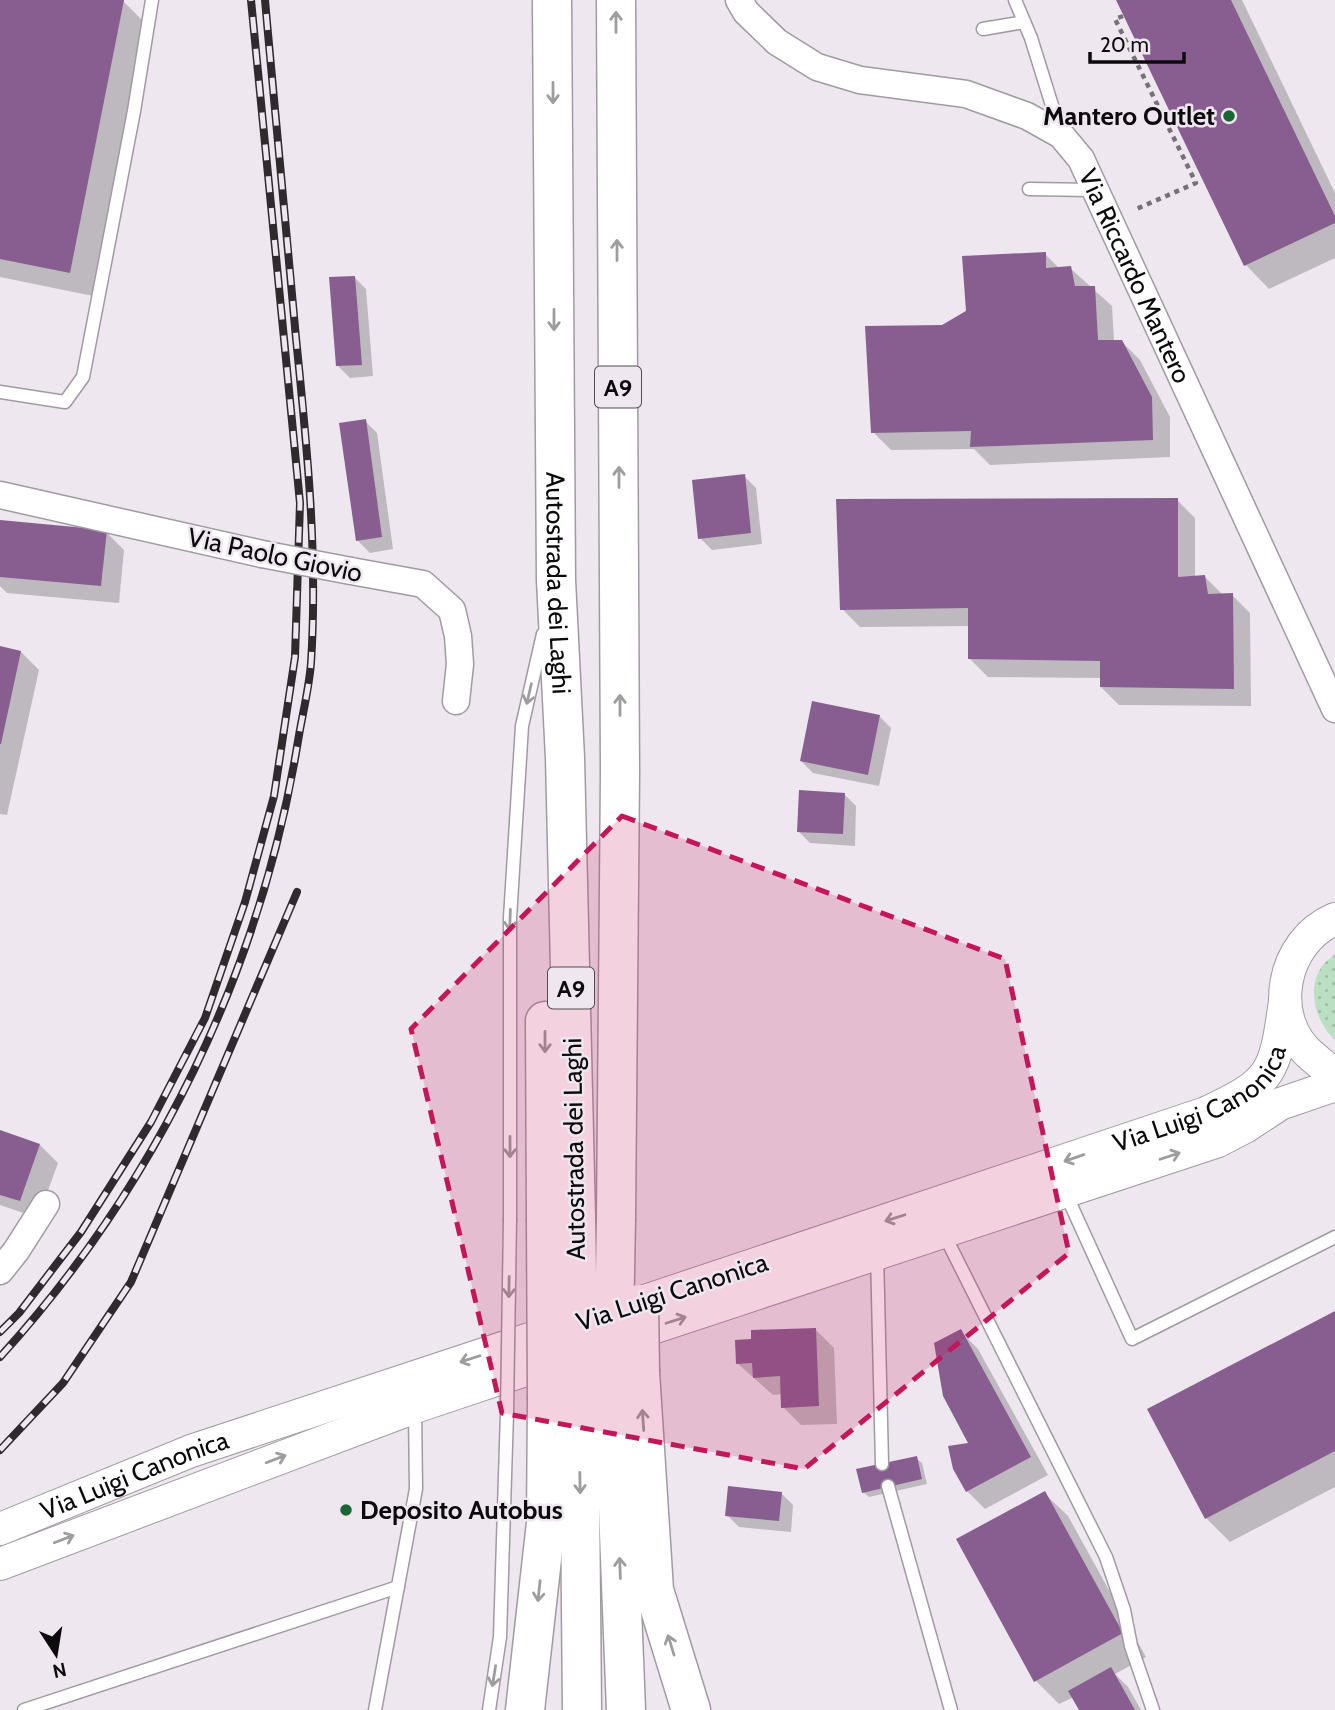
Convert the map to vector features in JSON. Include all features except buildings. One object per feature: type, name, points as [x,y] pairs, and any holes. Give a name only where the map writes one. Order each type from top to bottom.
[{"type":"highway","name":"Autostrada dei Laghi","points":[[552,0],[556,580],[565,758],[544,1218],[595,1386],[626,1710]]},
{"type":"highway","name":"Autostrada dei Laghi","points":[[582,1710],[595,1386],[627,1217],[620,773],[616,0]]},
{"type":"highway","points":[[526,1710],[546,1523],[595,1386]]},
{"type":"highway","points":[[595,1386],[691,1710]]},
{"type":"street","name":"Via Riccardo Mantero","points":[[739,0],[746,12],[777,42],[817,67],[860,80],[966,94],[1027,116],[1061,135],[1080,159],[1335,709]]},
{"type":"street","name":"Via Paolo Giovio","points":[[0,495],[262,554],[423,584],[452,610],[460,664],[456,701]]},
{"type":"street","name":"Via Luigi Canonica","points":[[0,1529],[191,1451],[1206,1113],[1234,1100],[1262,1082],[1273,1063],[1288,972],[1301,945],[1331,918]]},
{"type":"street","points":[[1284,1001],[1292,1030],[1305,1051],[1328,1070],[1335,1072]]},
{"type":"street","name":"Via Luigi Canonica","points":[[0,1564],[415,1407],[1218,1141],[1280,1104],[1335,1085]]},
{"type":"street","points":[[0,1271],[46,1203]]},
{"type":"lane","points":[[0,392],[65,402],[83,377],[134,111],[152,0]]},
{"type":"lane","points":[[1015,0],[1061,135]]},
{"type":"lane","points":[[983,29],[1024,22]]},
{"type":"lane","points":[[1029,189],[1093,190]]},
{"type":"lane","points":[[489,1710],[500,1637],[507,1412],[544,1218],[510,918],[522,726],[556,580]]},
{"type":"lane","points":[[1064,1191],[1132,1339],[1335,1237]]},
{"type":"lane","points":[[943,1231],[1106,1557],[1124,1610],[1131,1646],[1153,1710]]},
{"type":"lane","points":[[877,1253],[882,1464]]},
{"type":"lane","points":[[375,1710],[416,1489],[415,1407]]},
{"type":"lane","points":[[888,1486],[951,1710]]},
{"type":"lane","points":[[24,1710],[398,1587]]},
{"type":"path","points":[[1107,220],[1196,183],[1115,19],[1124,16]]},
{"type":"highlighted area","points":[[622,816],[1005,959],[1069,1253],[804,1469],[502,1413],[411,1029]]},
{"type":"green space","points":[[1335,954],[1335,1040],[1318,1015],[1314,995],[1317,975]]},
{"type":"railway","points":[[0,1332],[19,1313],[81,1232],[151,1122],[205,1018],[245,902],[274,796],[295,657],[300,503],[251,0]]},
{"type":"railway","points":[[0,1357],[56,1291],[107,1221],[153,1147],[194,1071],[229,991],[258,910],[281,826],[298,741],[311,663],[312,541],[304,419],[265,0]]},
{"type":"railway","points":[[0,1450],[63,1383],[131,1282],[297,892]]},
{"type":"place","name":"Mantero Outlet","points":[[1229,116]]},
{"type":"place","name":"Deposito Autobus","points":[[346,1510]]}]
